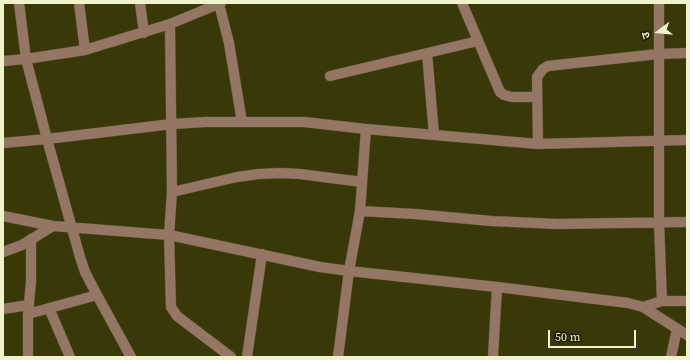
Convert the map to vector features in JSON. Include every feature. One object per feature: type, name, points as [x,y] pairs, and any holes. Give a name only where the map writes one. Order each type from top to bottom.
[{"type":"street","points":[[19,3],[26,59],[85,272],[131,357]]},
{"type":"street","points":[[79,3],[85,50]]},
{"type":"street","points":[[140,3],[144,33]]},
{"type":"street","points":[[3,61],[85,50],[170,24],[204,6],[220,3],[229,43],[242,122]]},
{"type":"street","points":[[462,3],[500,92],[504,96],[537,97]]},
{"type":"street","points":[[659,3],[659,223],[662,301]]},
{"type":"street","points":[[170,24],[172,124],[172,192],[169,235],[170,300],[174,313],[231,357]]},
{"type":"street","points":[[330,76],[478,41]]},
{"type":"street","points":[[427,53],[434,135]]},
{"type":"street","points":[[538,144],[537,77],[543,68],[548,66],[658,54],[687,53]]},
{"type":"street","points":[[3,143],[172,124],[206,122],[304,122],[538,144],[659,142],[687,140]]},
{"type":"street","points":[[338,357],[349,271],[360,211],[366,129]]},
{"type":"street","points":[[172,192],[237,177],[259,174],[300,174],[362,182]]},
{"type":"street","points":[[360,211],[491,221],[557,224],[687,222]]},
{"type":"street","points":[[3,216],[53,226],[169,235],[320,267],[628,303],[642,307],[687,335]]},
{"type":"street","points":[[3,252],[22,244],[53,226]]},
{"type":"street","points":[[28,357],[31,239]]},
{"type":"street","points":[[247,357],[262,254]]},
{"type":"street","points":[[493,357],[497,287]]},
{"type":"street","points":[[3,309],[29,310],[49,308],[97,295]]},
{"type":"street","points":[[642,307],[662,301],[687,301]]},
{"type":"street","points":[[49,308],[70,357]]},
{"type":"street","points":[[670,357],[677,329]]}]
